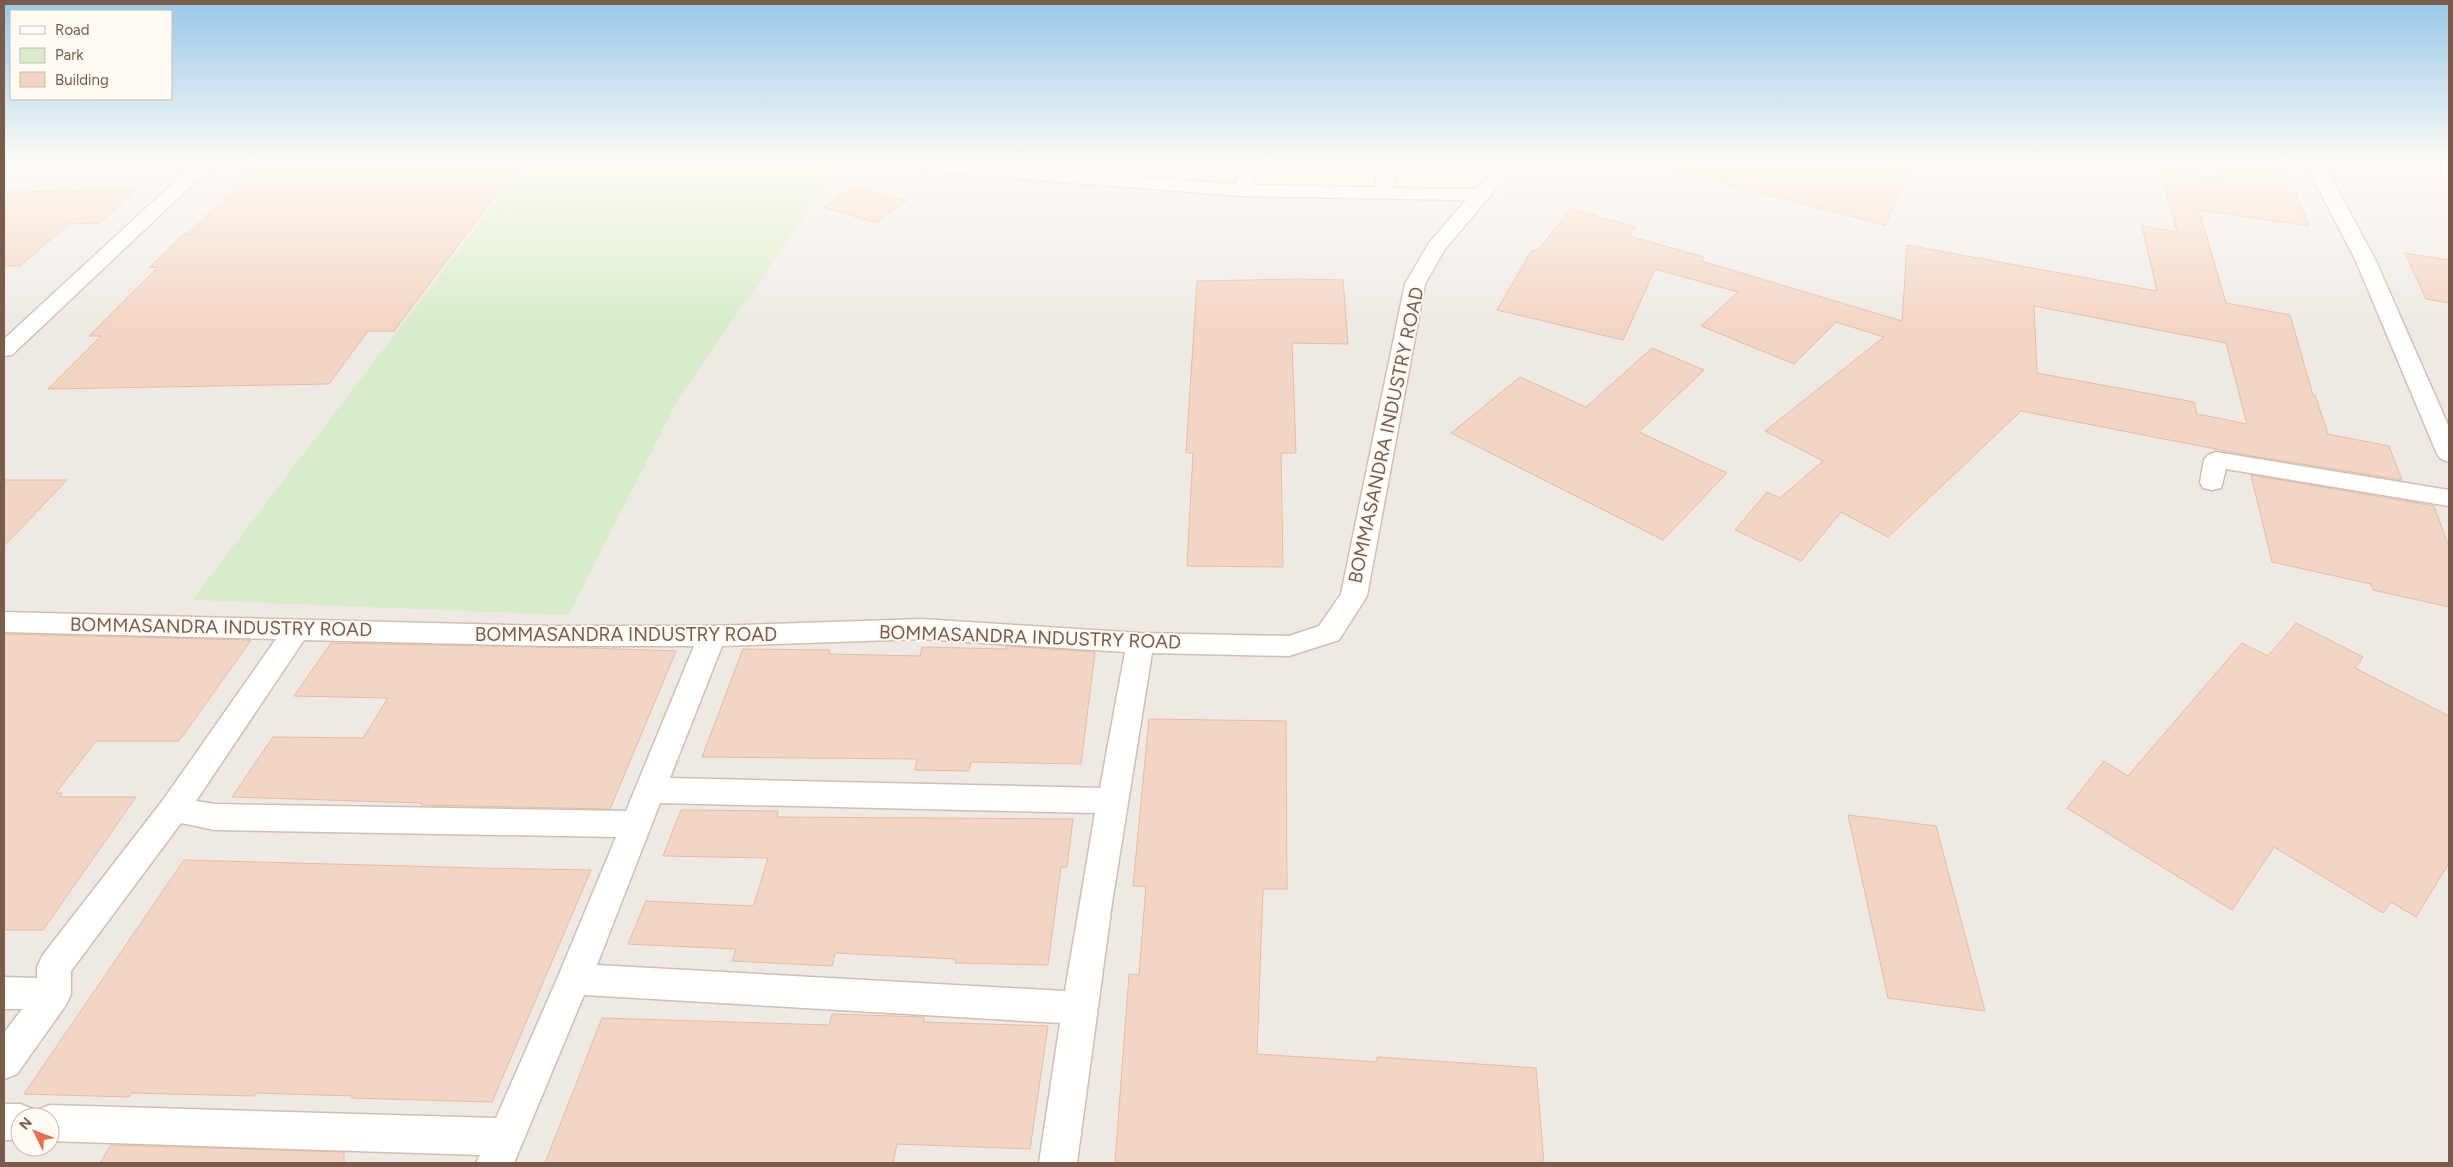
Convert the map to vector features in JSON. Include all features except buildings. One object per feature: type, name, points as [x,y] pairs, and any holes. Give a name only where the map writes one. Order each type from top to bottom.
[{"type":"street","points":[[4,350],[147,217]]},
{"type":"street","name":"BOMMASANDRA INDUSTRY ROAD","points":[[4,622],[548,636],[712,636],[922,629],[1140,642],[1289,646],[1329,633],[1354,596],[1415,284],[1436,247],[1461,217]]},
{"type":"street","points":[[2343,217],[2398,329],[2449,454]]},
{"type":"street","points":[[2212,482],[2216,460],[2449,498]]},
{"type":"street","points":[[4,1062],[54,994],[54,967],[174,809],[297,629]]},
{"type":"street","points":[[60,1124],[500,1150],[574,979],[712,636]]},
{"type":"street","points":[[1058,1163],[1079,1008],[1140,642]]},
{"type":"street","points":[[651,790],[1112,801]]},
{"type":"street","points":[[174,809],[215,817],[637,824]]},
{"type":"street","points":[[574,979],[1079,1008]]},
{"type":"street","points":[[4,993],[54,994]]},
{"type":"shaded area","points":[[4,217],[2449,217],[2449,1163],[4,1163]]},
{"type":"green space","points":[[484,217],[804,217],[678,399],[569,615],[192,600]]}]
